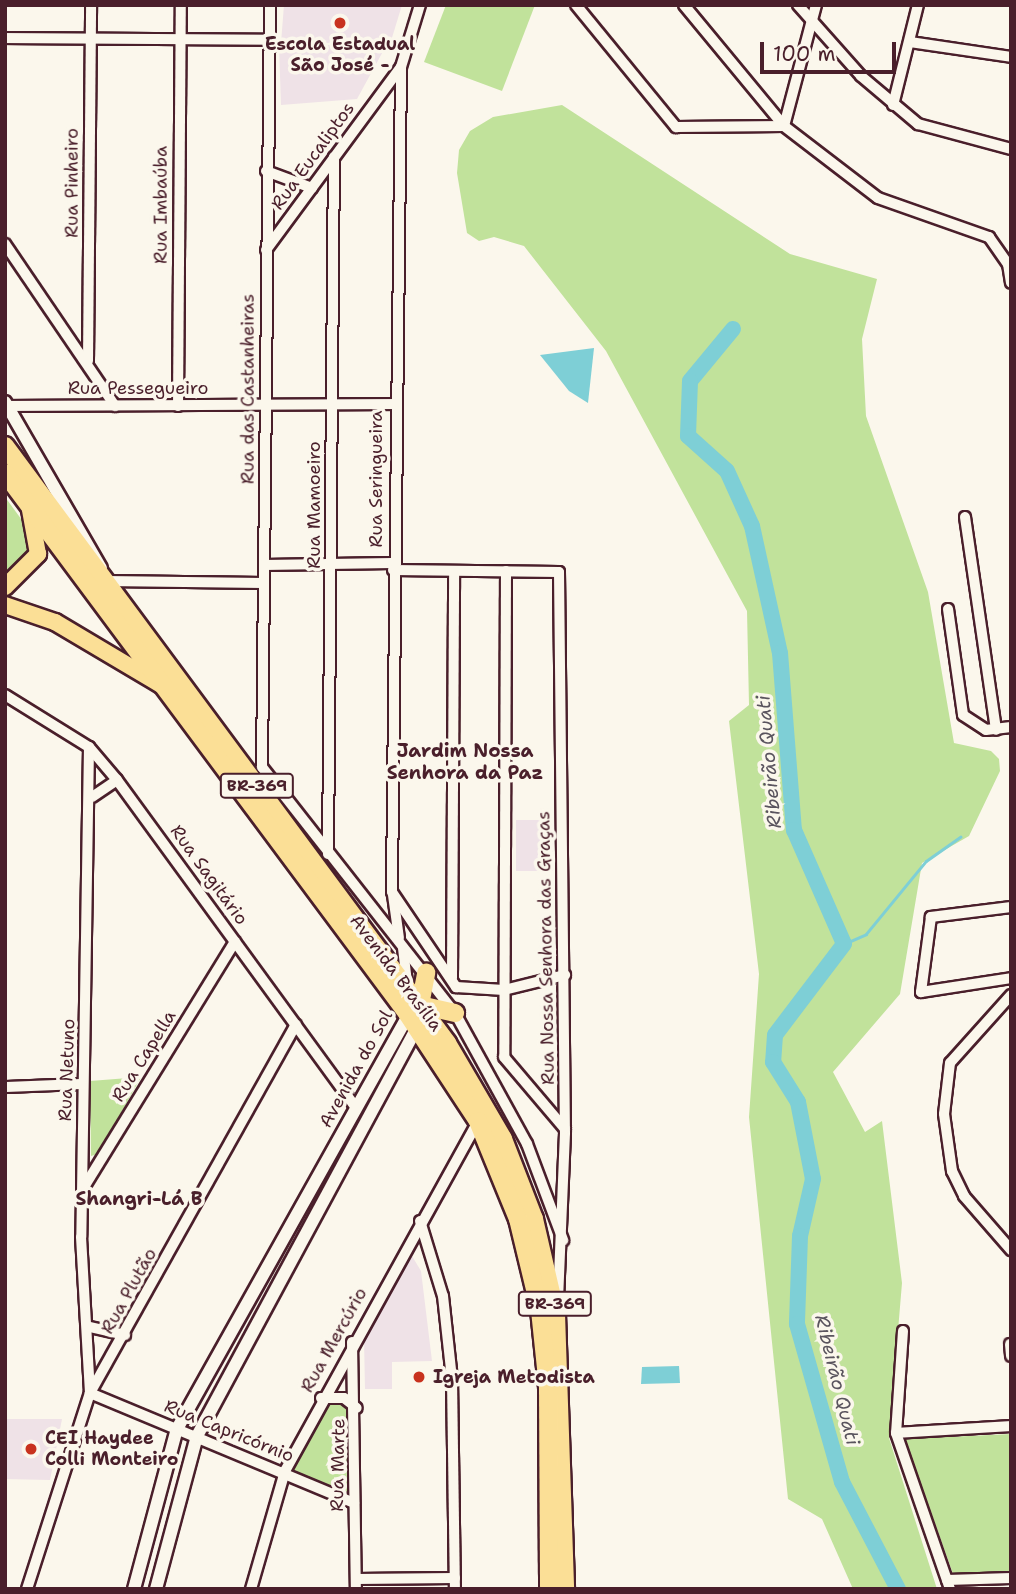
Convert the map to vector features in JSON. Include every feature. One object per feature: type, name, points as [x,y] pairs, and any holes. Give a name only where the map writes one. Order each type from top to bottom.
[{"type":"highway","name":"Avenida Brasília","points":[[5,446],[408,990],[418,1029],[478,1121],[518,1219],[540,1310],[548,1388],[549,1589]]},
{"type":"highway","name":"Avenida Brasília","points":[[5,473],[163,686],[470,1079],[511,1157],[545,1257],[556,1314],[565,1589]]},
{"type":"highway","points":[[426,973],[414,1009],[455,1013]]},
{"type":"main road","points":[[5,587],[38,554],[24,498]]},
{"type":"main road","points":[[5,604],[55,622],[163,686]]},
{"type":"street","name":"Rua Pinheiro","points":[[88,361],[91,5]]},
{"type":"street","name":"Rua Imbaúba","points":[[178,406],[181,5]]},
{"type":"street","name":"Rua das Castanheiras","points":[[264,772],[266,40],[270,5]]},
{"type":"street","name":"Rua Eucaliptos","points":[[266,250],[401,67],[421,5]]},
{"type":"street","points":[[576,5],[676,127],[784,126]]},
{"type":"street","points":[[684,5],[784,126],[857,186],[893,206],[989,237],[1009,264],[1011,283]]},
{"type":"street","points":[[798,5],[893,105],[942,134],[1011,149]]},
{"type":"street","points":[[784,126],[816,5]]},
{"type":"street","points":[[893,105],[918,5]]},
{"type":"street","points":[[5,38],[266,40]]},
{"type":"street","points":[[910,42],[1011,57]]},
{"type":"street","name":"Rua Seringueira","points":[[401,67],[394,404],[393,892],[408,990]]},
{"type":"street","name":"Rua Mamoeiro","points":[[328,854],[334,157]]},
{"type":"street","points":[[266,171],[312,188]]},
{"type":"street","points":[[5,244],[88,361],[115,406]]},
{"type":"street","points":[[6,404],[90,540],[106,581],[263,583]]},
{"type":"street","name":"Rua Pessegueiro","points":[[6,404],[394,404]]},
{"type":"street","points":[[965,517],[991,730]]},
{"type":"street","points":[[264,565],[331,564],[454,572],[506,571],[504,1057],[565,1129]]},
{"type":"street","name":"Rua Nossa Senhora das Graças","points":[[506,571],[559,572],[565,1129],[563,1240],[556,1314]]},
{"type":"street","points":[[452,978],[454,572]]},
{"type":"street","points":[[948,610],[963,715],[991,730],[1011,727]]},
{"type":"street","name":"Rua Sagitário","points":[[5,695],[89,747],[117,780],[355,1106]]},
{"type":"street","name":"Rua Netuno","points":[[89,747],[92,797],[82,1084],[90,1393]]},
{"type":"street","name":"Avenida Brasília","points":[[264,772],[426,973],[455,1013],[527,1144],[563,1240]]},
{"type":"street","points":[[92,797],[117,780]]},
{"type":"street","points":[[393,892],[456,987],[504,990],[565,975]]},
{"type":"street","points":[[1011,907],[931,917],[921,992],[1011,978]]},
{"type":"street","name":"Rua Capella","points":[[83,1189],[235,942]]},
{"type":"street","points":[[1011,995],[950,1063],[944,1114],[952,1171],[964,1196],[1011,1250]]},
{"type":"street","name":"Avenida do Sol","points":[[134,1589],[177,1429],[355,1106],[414,1009]]},
{"type":"street","name":"Rua Plutão","points":[[27,1589],[90,1393],[125,1335],[296,1025]]},
{"type":"street","name":"Avenida do Sol","points":[[156,1589],[197,1436],[418,1029]]},
{"type":"street","points":[[5,1087],[82,1084]]},
{"type":"street","name":"Rua Mercúrio","points":[[251,1589],[285,1471],[321,1398],[478,1121]]},
{"type":"street","points":[[332,1149],[348,1159]]},
{"type":"street","points":[[356,1584],[455,1584],[452,1379],[443,1296],[420,1221]]},
{"type":"street","points":[[90,1327],[125,1335]]},
{"type":"street","points":[[903,1331],[896,1433],[949,1585],[1011,1578]]},
{"type":"street","name":"Rua Marte","points":[[352,1342],[357,1408],[354,1503],[356,1584]]},
{"type":"street","points":[[1010,1344],[1011,1356]]},
{"type":"street","name":"Rua Capricórnio","points":[[90,1393],[285,1471],[354,1503]]},
{"type":"street","points":[[321,1398],[344,1398],[357,1408]]},
{"type":"street","points":[[896,1433],[1011,1426]]},
{"type":"shaded area","name":"Escola Estadual São José -","points":[[284,5],[402,5],[391,41],[291,44],[281,43]]},
{"type":"shaded area","points":[[387,44],[357,99],[281,105],[279,46]]},
{"type":"shaded area","points":[[516,820],[552,820],[553,871],[516,871]]},
{"type":"shaded area","points":[[412,1256],[421,1271],[432,1361],[392,1362],[392,1389],[365,1389],[364,1339]]},
{"type":"shaded area","name":"CEI Haydee Colli Monteiro","points":[[5,1419],[62,1419],[50,1480],[5,1479]]},
{"type":"green space","points":[[446,5],[535,5],[502,91],[424,62]]},
{"type":"green space","points":[[562,105],[790,254],[877,279],[862,339],[866,416],[928,592],[954,743],[991,751],[999,759],[1000,771],[969,836],[922,863],[900,994],[833,1072],[865,1132],[882,1121],[902,1283],[889,1438],[937,1589],[853,1589],[822,1519],[788,1499],[749,1117],[759,974],[729,721],[749,705],[747,611],[606,351],[524,246],[494,237],[479,241],[467,233],[457,173],[459,150],[470,131],[493,117]]},
{"type":"green space","points":[[5,497],[27,527],[30,551],[5,578]]},
{"type":"green space","points":[[141,1077],[98,1154],[91,1156],[90,1081]]},
{"type":"green space","points":[[342,1401],[346,1405],[347,1492],[291,1470],[328,1402]]},
{"type":"green space","points":[[1011,1434],[1011,1572],[953,1574],[905,1439]]},
{"type":"water","points":[[594,348],[588,403],[569,391],[540,355]]},
{"type":"water","points":[[679,1366],[680,1383],[641,1384],[642,1367]]},
{"type":"waterway","name":"Ribeirão Quati","points":[[733,329],[690,381],[688,436],[727,471],[752,526],[780,653],[794,830],[844,944],[775,1035],[773,1062],[798,1102],[813,1179],[800,1236],[797,1324],[842,1482],[898,1589]]},
{"type":"waterway","points":[[844,944],[866,934],[926,861],[960,837]]},
{"type":"place","name":"Escola Estadual São José -","points":[[340,23]]},
{"type":"place","name":"Igreja Metodista","points":[[419,1377]]},
{"type":"place","name":"CEI Haydee Colli Monteiro","points":[[31,1449]]},
{"type":"district","name":"Jardim Nossa Senhora da Paz","points":[[465,762]]},
{"type":"district","name":"Shangri-Lá B","points":[[139,1199]]}]
